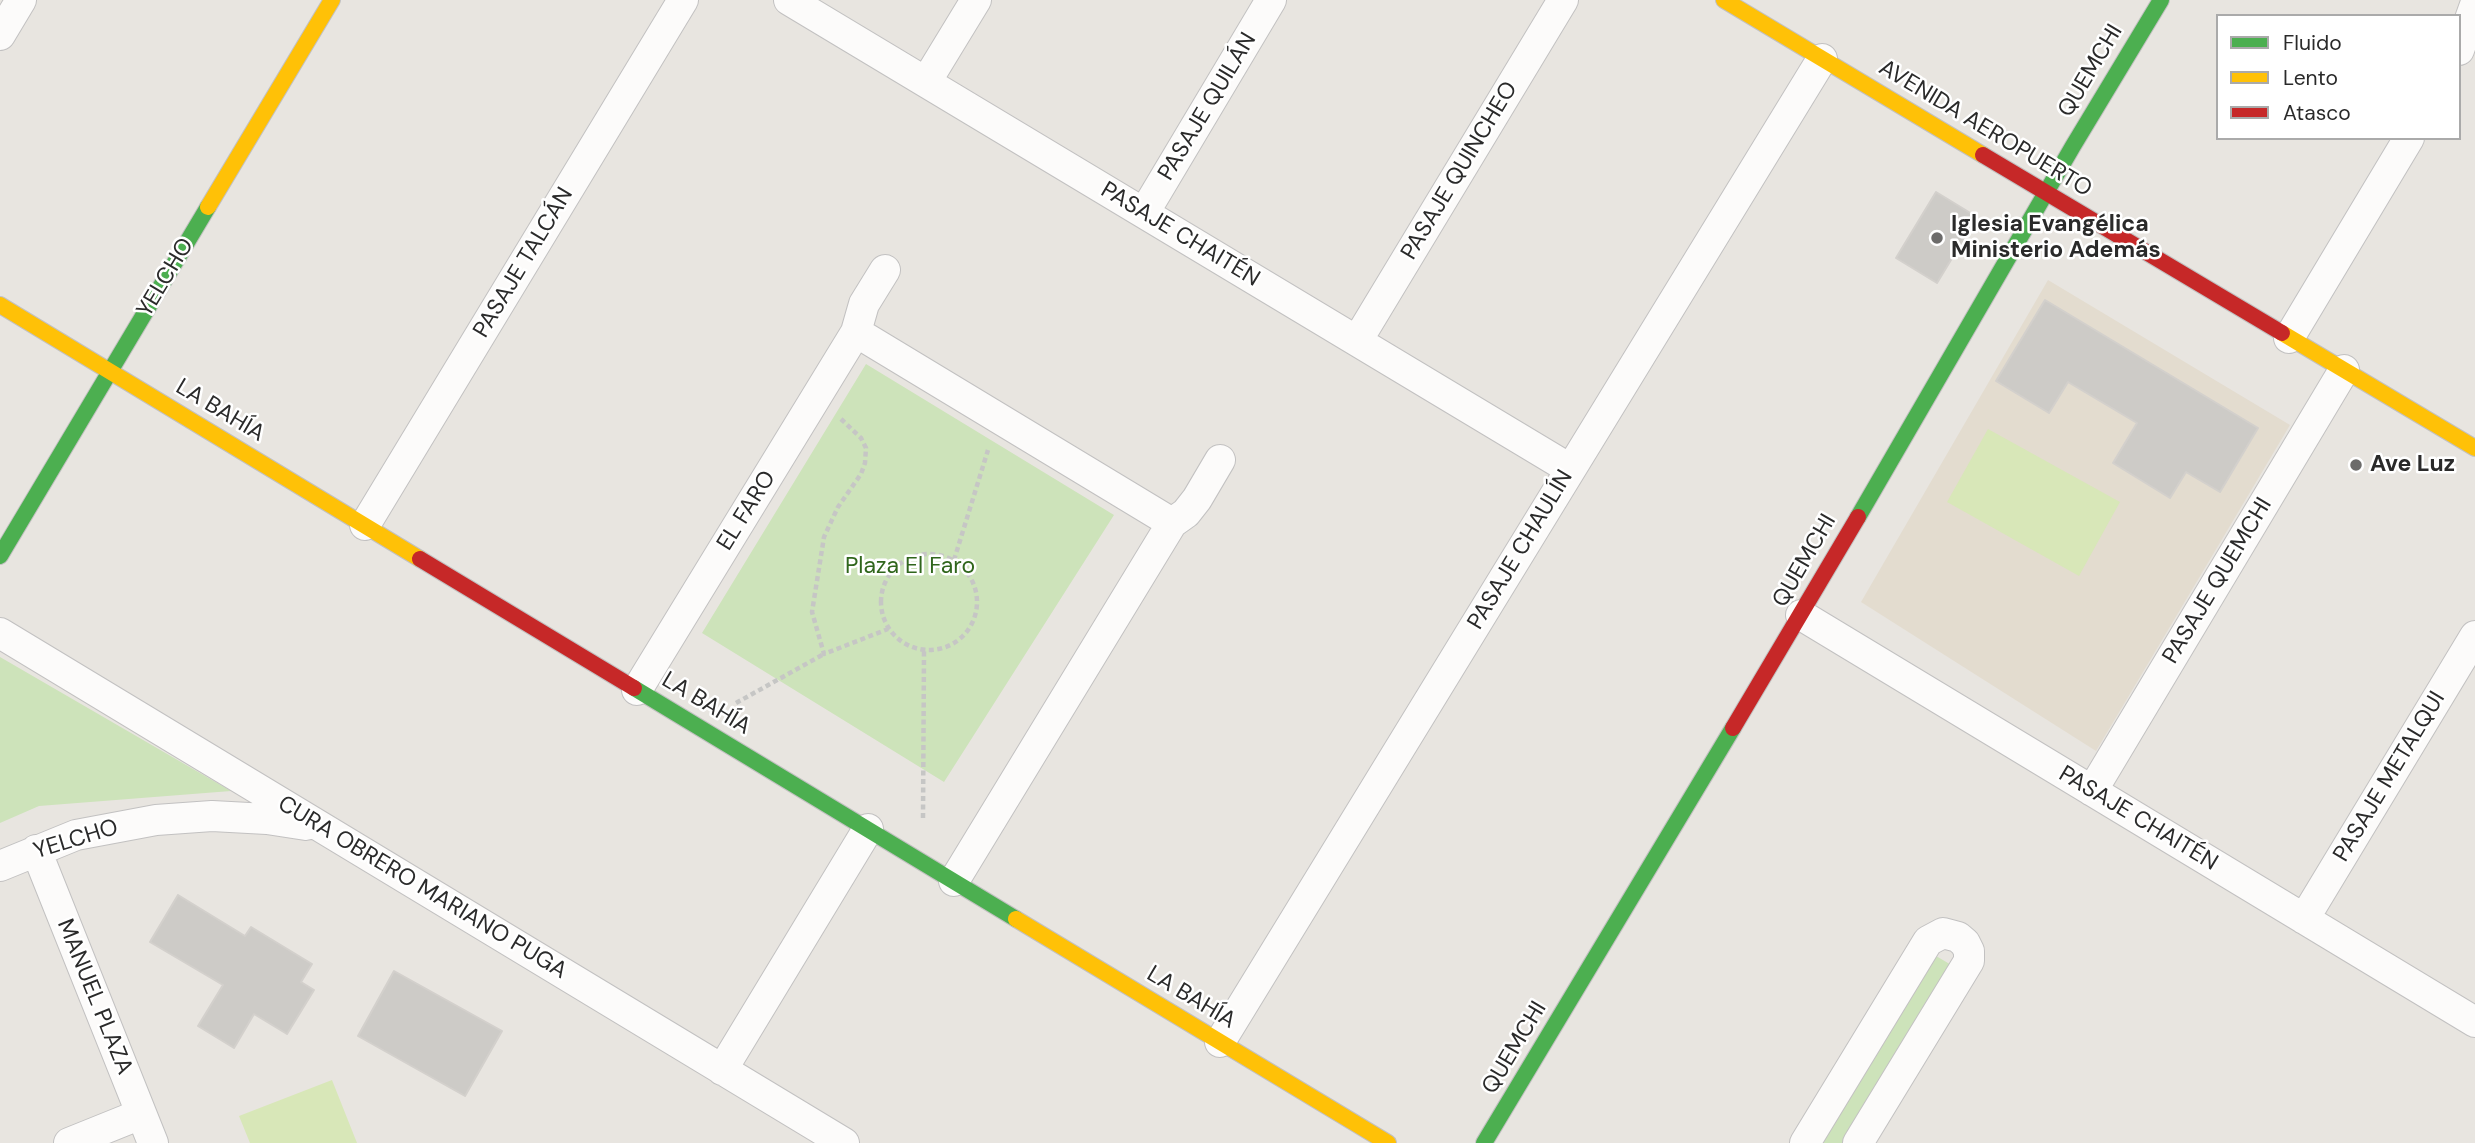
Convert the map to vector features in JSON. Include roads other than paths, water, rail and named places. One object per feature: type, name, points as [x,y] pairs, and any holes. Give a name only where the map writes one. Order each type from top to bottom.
[{"type":"street","points":[[0,34],[21,0]]},
{"type":"street","name":"YELCHO","points":[[0,555],[332,0]]},
{"type":"street","name":"PASAJE TALCÁN","points":[[365,525],[683,0]]},
{"type":"street","name":"PASAJE CHAITÉN","points":[[789,0],[1570,469]]},
{"type":"street","points":[[926,82],[976,0]]},
{"type":"street","name":"PASAJE QUILÁN","points":[[1144,213],[1271,0]]},
{"type":"street","name":"PASAJE QUINCHEO","points":[[1357,341],[1563,0]]},
{"type":"street","name":"AVENIDA AEROPUERTO","points":[[1724,0],[2475,448]]},
{"type":"street","name":"QUEMCHI","points":[[1485,1143],[1801,615],[2161,0]]},
{"type":"street","points":[[2461,44],[2475,5]]},
{"type":"street","name":"PASAJE CHAULÍN","points":[[1220,1042],[1822,59]]},
{"type":"street","points":[[2289,338],[2408,140]]},
{"type":"street","name":"EL FARO","points":[[637,690],[856,332],[864,304],[885,270]]},
{"type":"street","name":"LA BAHÍA","points":[[0,305],[1388,1143]]},
{"type":"street","points":[[856,332],[1172,523]]},
{"type":"street","name":"PASAJE QUEMCHI","points":[[2092,792],[2344,370]]},
{"type":"street","points":[[954,881],[1172,523],[1186,513],[1197,499],[1220,460]]},
{"type":"street","name":"PASAJE CHAITÉN","points":[[1801,615],[2475,1022]]},
{"type":"street","name":"CURA OBRERO MARIANO PUGA","points":[[0,633],[844,1143]]},
{"type":"street","name":"PASAJE METALQUI","points":[[2304,919],[2475,636]]},
{"type":"street","name":"YELCHO","points":[[0,866],[76,835],[156,820],[212,816],[267,819],[321,827]]},
{"type":"street","points":[[722,1070],[868,829]]},
{"type":"street","name":"MANUEL PLAZA","points":[[36,850],[153,1143]]},
{"type":"street","points":[[1805,1143],[1928,941],[1942,933],[1958,937],[1969,951],[1969,961],[1858,1143]]},
{"type":"street","points":[[69,1143],[141,1114]]},
{"type":"place","name":"Iglesia Evangélica Ministerio Además","points":[[1937,238]]},
{"type":"place","name":"Ave Luz","points":[[2356,465]]},
{"type":"park label","name":"Plaza El Faro","points":[[910,567]]}]
